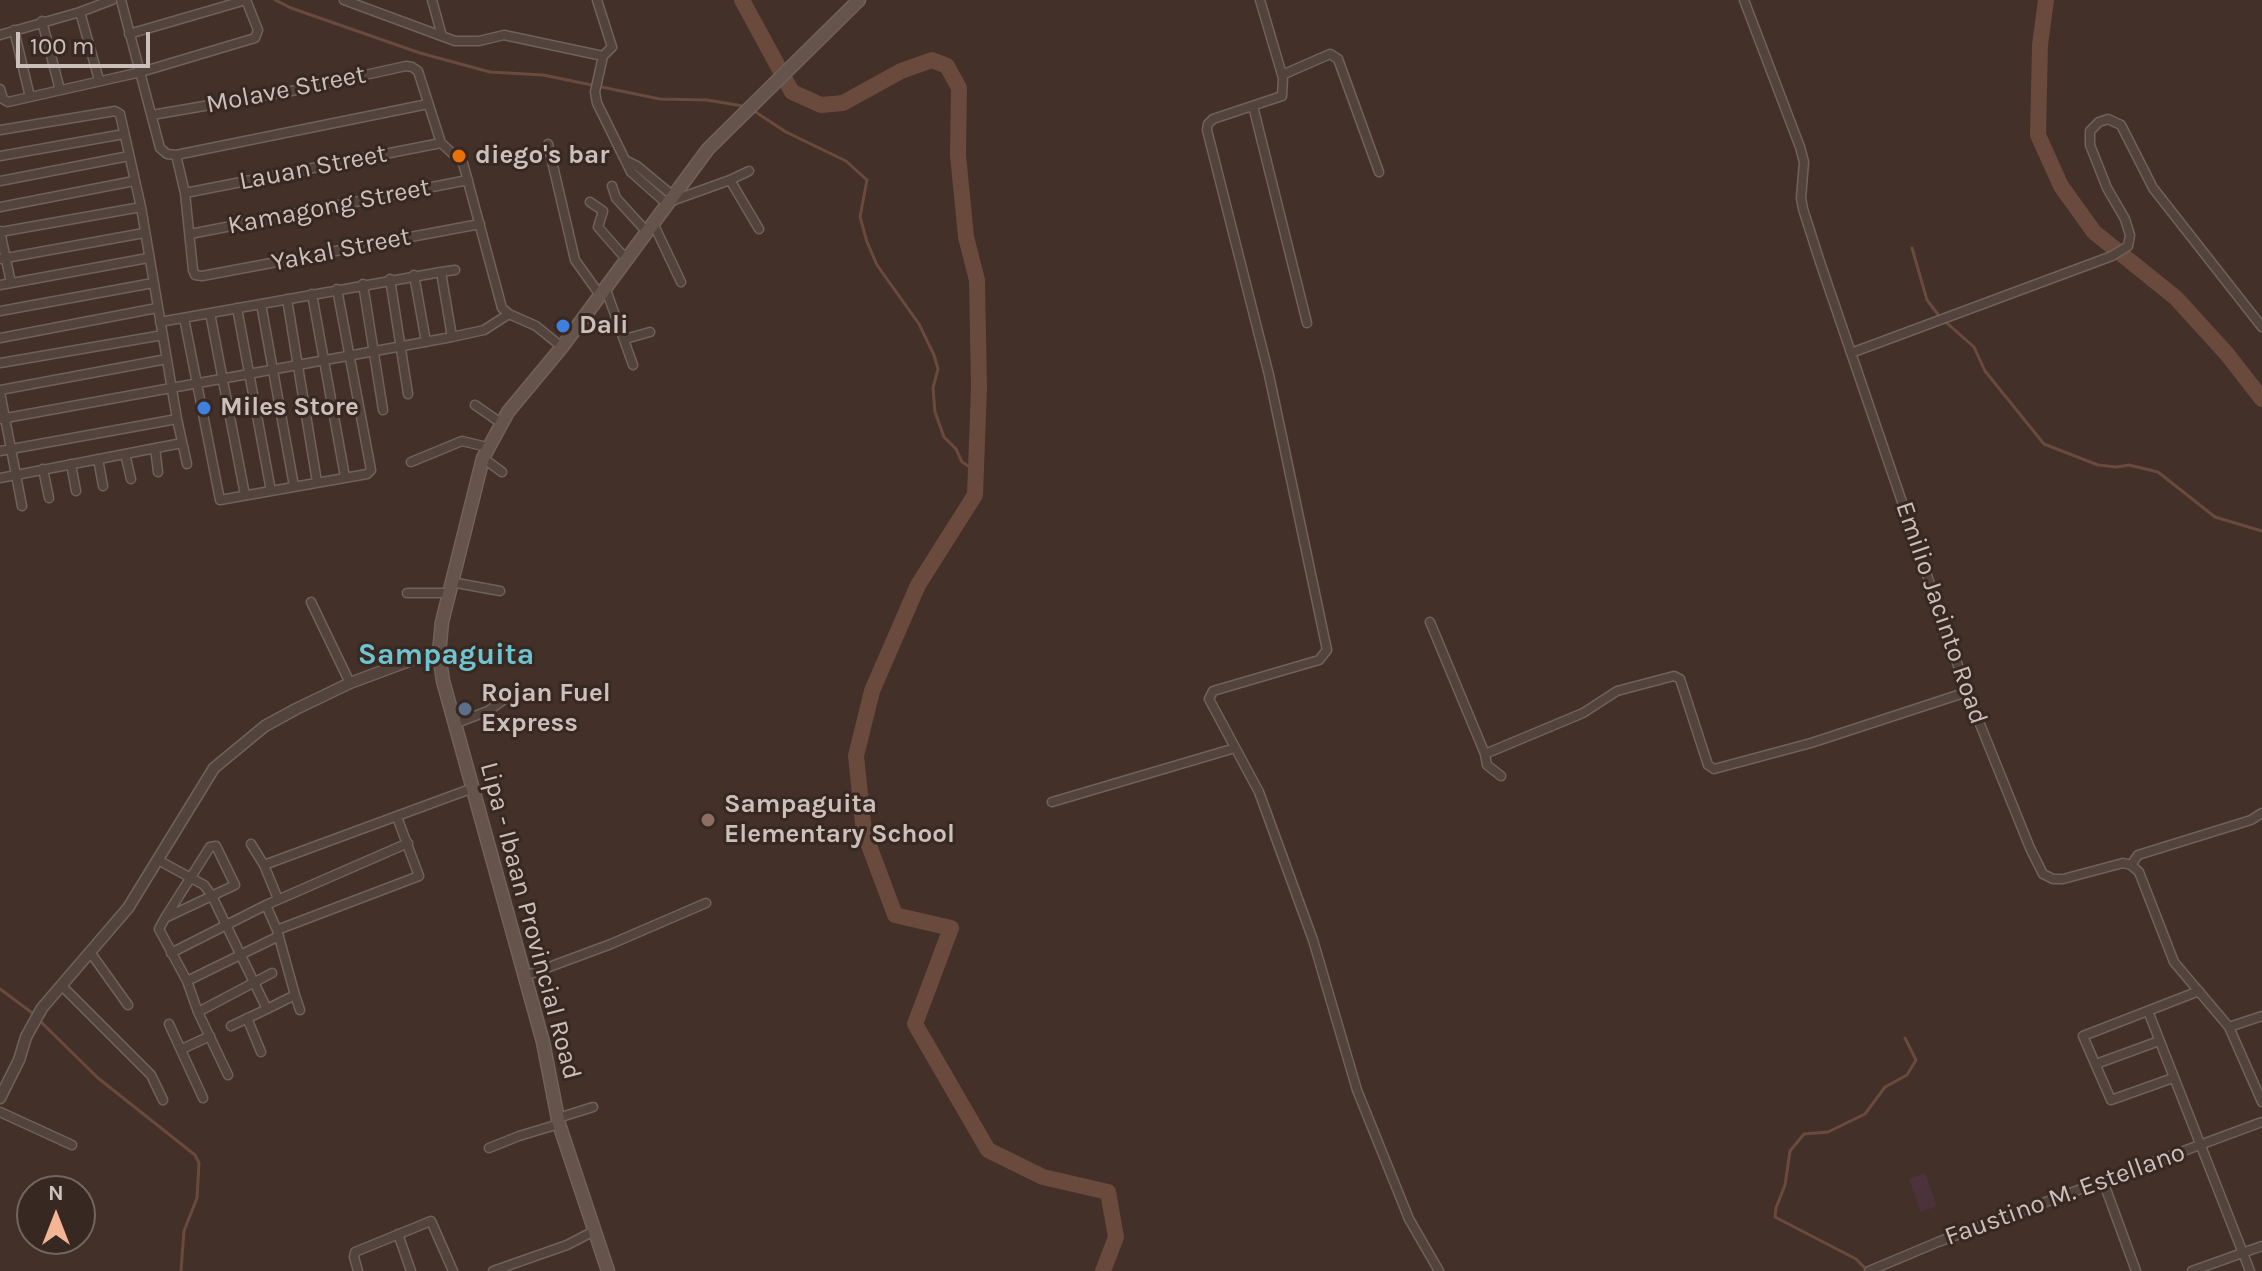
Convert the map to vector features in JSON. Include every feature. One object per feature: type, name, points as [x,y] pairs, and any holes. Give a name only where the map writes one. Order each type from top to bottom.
[{"type":"main road","name":"Lipa - Ibaan Provincial Road","points":[[608,1271],[558,1121],[543,1042],[443,681],[439,653],[450,587],[485,452],[501,423],[562,347],[708,149],[859,0]]},
{"type":"street","points":[[0,35],[112,0]]},
{"type":"street","points":[[121,0],[160,148],[164,152],[176,155],[428,104],[441,143],[463,163],[499,300],[509,314],[536,326],[562,347]]},
{"type":"street","points":[[0,89],[3,99],[8,102],[141,72],[255,38],[258,30],[246,0],[129,34]]},
{"type":"street","points":[[344,0],[442,36],[467,42],[504,35],[603,56]]},
{"type":"street","points":[[432,0],[442,36]]},
{"type":"street","points":[[597,0],[612,47],[603,56],[596,90],[597,103],[631,172],[669,199],[749,171]]},
{"type":"street","points":[[1260,0],[1282,75],[1282,96],[1213,119],[1207,130],[1269,375],[1327,650],[1319,660],[1210,693],[1209,699],[1259,792],[1313,940],[1357,1090],[1409,1219],[1439,1271]]},
{"type":"street","name":"Emilio Jacinto Road","points":[[1744,0],[1800,147],[1804,162],[1803,209],[1851,353],[1967,692],[2021,827],[2043,874],[2053,879],[2123,863],[2131,865]]},
{"type":"street","points":[[80,12],[99,80]]},
{"type":"street","points":[[42,21],[60,90]]},
{"type":"street","points":[[14,30],[30,97]]},
{"type":"street","points":[[1282,75],[1330,54],[1338,59],[1379,172]]},
{"type":"street","name":"Molave Street","points":[[152,115],[297,90],[406,66],[418,71],[428,104]]},
{"type":"street","points":[[1253,106],[1307,323]]},
{"type":"street","points":[[0,130],[115,111],[120,114],[141,207],[187,464]]},
{"type":"street","points":[[1851,353],[2112,256],[2128,246],[2130,235],[2125,219],[2107,188],[2090,145],[2090,131],[2099,122],[2108,119],[2121,125],[2153,188],[2262,327]]},
{"type":"street","points":[[0,156],[124,134]]},
{"type":"street","name":"Lauan Street","points":[[185,193],[441,143]]},
{"type":"street","points":[[548,144],[575,260],[602,291],[625,339],[633,365]]},
{"type":"street","points":[[176,155],[190,234]]},
{"type":"street","points":[[0,181],[129,156]]},
{"type":"street","name":"Kamagong Street","points":[[190,234],[468,180]]},
{"type":"street","points":[[730,180],[759,229]]},
{"type":"street","points":[[0,207],[134,181]]},
{"type":"street","points":[[612,186],[616,198],[649,226],[681,282]]},
{"type":"street","points":[[590,202],[603,211],[598,227],[626,259]]},
{"type":"street","points":[[11,283],[2,259],[0,232],[141,207]]},
{"type":"street","name":"Yakal Street","points":[[190,234],[193,270],[195,275],[202,276],[480,224]]},
{"type":"street","points":[[2,259],[144,233]]},
{"type":"street","points":[[0,285],[148,258]]},
{"type":"street","points":[[160,322],[390,279],[455,270]]},
{"type":"street","points":[[441,272],[452,337]]},
{"type":"street","points":[[414,275],[426,342]]},
{"type":"street","points":[[390,279],[398,347],[408,394]]},
{"type":"street","points":[[0,311],[153,283]]},
{"type":"street","points":[[363,284],[383,410]]},
{"type":"street","points":[[184,318],[220,500],[367,474],[371,470],[337,289]]},
{"type":"street","points":[[312,294],[345,477]]},
{"type":"street","points":[[287,299],[317,482]]},
{"type":"street","points":[[261,304],[294,486]]},
{"type":"street","points":[[0,338],[157,308]]},
{"type":"street","points":[[237,308],[271,491]]},
{"type":"street","points":[[210,313],[245,495]]},
{"type":"street","points":[[2,419],[452,337],[484,330],[509,314]]},
{"type":"street","points":[[625,339],[650,332]]},
{"type":"street","points":[[0,363],[163,335]]},
{"type":"street","points":[[22,506],[5,450],[0,391],[167,359]]},
{"type":"street","points":[[475,405],[501,423]]},
{"type":"street","points":[[5,450],[177,419]]},
{"type":"street","points":[[411,462],[462,441],[485,452],[502,472]]},
{"type":"street","points":[[0,478],[182,443]]},
{"type":"street","points":[[155,448],[158,472]]},
{"type":"street","points":[[125,454],[131,479]]},
{"type":"street","points":[[98,459],[103,486]]},
{"type":"street","points":[[71,464],[76,491]]},
{"type":"street","points":[[43,469],[49,498]]},
{"type":"street","points":[[407,593],[450,587],[500,591]]},
{"type":"street","points":[[311,602],[350,683]]},
{"type":"street","points":[[1430,622],[1487,765],[1501,776]]},
{"type":"street","points":[[0,1098],[37,1017],[128,908],[205,779],[225,757],[265,726],[350,683],[428,654],[439,653]]},
{"type":"street","points":[[1485,754],[1583,713],[1617,691],[1674,676],[1680,679],[1708,765],[1714,769],[1823,739],[1967,692]]},
{"type":"street","points":[[454,724],[488,711],[502,701]]},
{"type":"street","points":[[1052,802],[1235,748]]},
{"type":"street","points":[[264,865],[473,788]]},
{"type":"street","points":[[2262,813],[2251,820],[2138,855],[2131,865],[2144,880],[2174,962],[2229,1027],[2262,1102]]},
{"type":"street","points":[[187,981],[278,933],[417,877],[419,873],[397,817]]},
{"type":"street","points":[[171,953],[278,899],[408,843]]},
{"type":"street","points":[[251,844],[264,865],[278,899]]},
{"type":"street","points":[[165,918],[235,885],[216,846],[210,847],[191,876],[165,918],[159,929],[187,981],[228,1075]]},
{"type":"street","points":[[158,860],[204,885],[267,1009]]},
{"type":"street","points":[[525,976],[611,944],[706,903]]},
{"type":"street","points":[[266,905],[278,933],[300,1010]]},
{"type":"street","points":[[90,952],[128,1005]]},
{"type":"street","points":[[198,1012],[272,973]]},
{"type":"street","points":[[61,985],[151,1075],[163,1100]]},
{"type":"street","points":[[2173,1078],[2111,1100],[2083,1036],[2199,991]]},
{"type":"street","points":[[231,1026],[295,995]]},
{"type":"street","points":[[2148,1011],[2250,1271]]},
{"type":"street","points":[[2229,1027],[2262,1016]]},
{"type":"street","points":[[247,1018],[261,1052]]},
{"type":"street","points":[[169,1024],[203,1098]]},
{"type":"street","points":[[182,1049],[210,1036]]},
{"type":"street","points":[[2096,1064],[2159,1041]]},
{"type":"street","points":[[489,1148],[593,1107]]},
{"type":"street","points":[[0,1112],[72,1145]]},
{"type":"street","name":"Faustino M. Estellano","points":[[1873,1270],[1938,1242],[2262,1122]]},
{"type":"street","points":[[2103,1181],[2136,1271]]},
{"type":"street","points":[[358,1271],[355,1252],[431,1221],[458,1271]]},
{"type":"street","points":[[493,1271],[567,1245],[594,1231]]},
{"type":"street","points":[[398,1234],[411,1271]]},
{"type":"street","points":[[2192,1271],[2262,1246]]},
{"type":"shaded area","points":[[1925,1173],[1937,1206],[1921,1212],[1909,1179]]},
{"type":"waterway","points":[[275,0],[420,53],[490,72],[543,75],[660,99],[707,100],[743,106]]},
{"type":"waterway","points":[[742,0],[792,92],[821,105],[843,103],[901,71],[932,60],[947,66],[959,88],[958,155],[966,237],[977,280],[979,388],[975,495],[918,585],[872,691],[856,756],[864,832],[895,915],[951,928],[915,1024],[988,1150],[1043,1177],[1108,1192],[1116,1237],[1103,1271]]},
{"type":"waterway","points":[[2046,0],[2040,45],[2038,135],[2061,186],[2094,232],[2176,298],[2227,354],[2262,399]]},
{"type":"waterway","points":[[754,111],[786,132],[846,161],[867,180],[860,217],[867,242],[877,265],[919,324],[934,355],[938,369],[933,388],[935,412],[944,437],[956,449],[962,462],[976,471]]},
{"type":"waterway","points":[[1912,248],[1927,300],[1940,317],[1974,347],[1985,371],[2044,444],[2098,465],[2129,465],[2158,472],[2215,517],[2262,531]]},
{"type":"waterway","points":[[0,989],[35,1015]]},
{"type":"waterway","points":[[40,1021],[98,1078],[195,1155],[199,1163],[197,1198],[184,1231],[181,1271]]},
{"type":"waterway","points":[[1868,1271],[1856,1259],[1775,1217],[1776,1208],[1785,1185],[1790,1151],[1804,1134],[1828,1132],[1865,1114],[1885,1087],[1907,1075],[1916,1060],[1905,1038]]},
{"type":"place","name":"diego's bar","points":[[459,156]]},
{"type":"place","name":"Dali","points":[[563,326]]},
{"type":"place","name":"Miles Store","points":[[204,408]]},
{"type":"place","name":"Rojan Fuel Express","points":[[465,709]]},
{"type":"place","name":"Sampaguita Elementary School","points":[[708,820]]},
{"type":"district","name":"Sampaguita","points":[[446,655]]}]
